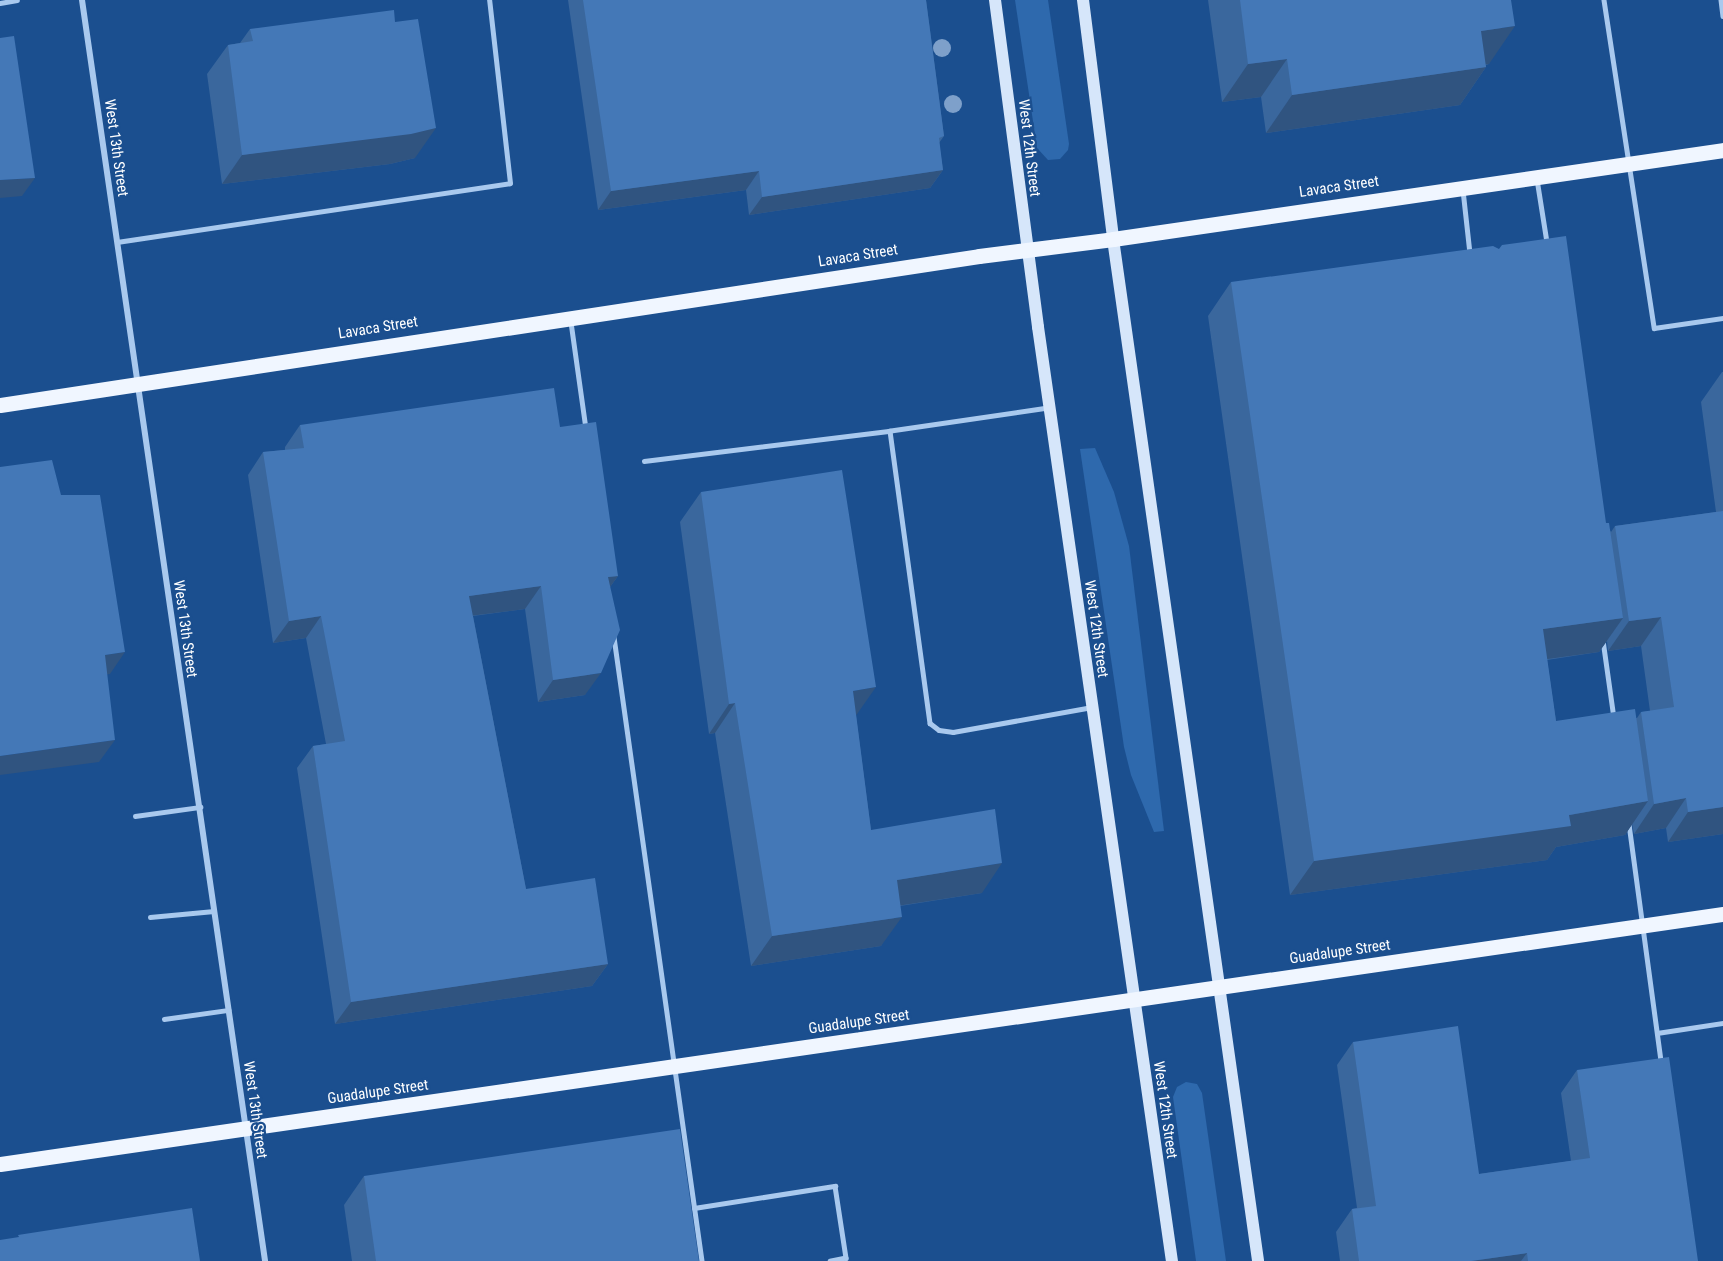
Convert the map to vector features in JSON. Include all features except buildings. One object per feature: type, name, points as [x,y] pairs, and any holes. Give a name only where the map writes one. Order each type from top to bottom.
[{"type":"main road","name":"West 12th Street","points":[[995,0],[1049,408],[1172,1261]]},
{"type":"main road","points":[[1083,0],[1113,239],[1257,1261]]},
{"type":"main road","name":"Lavaca Street","points":[[0,405],[1027,250],[1723,150]]},
{"type":"main road","name":"Guadalupe Street","points":[[0,1164],[1723,914]]},
{"type":"street","name":"West 13th Street","points":[[82,0],[136,385],[200,807],[265,1261]]},
{"type":"lane","points":[[0,3],[17,0]]},
{"type":"lane","points":[[117,242],[510,183],[489,0]]},
{"type":"lane","points":[[1604,0],[1654,328],[1723,318]]},
{"type":"lane","points":[[1721,0],[1723,16]]},
{"type":"lane","points":[[1537,177],[1547,245]]},
{"type":"lane","points":[[1462,188],[1472,262]]},
{"type":"lane","points":[[570,318],[586,432]]},
{"type":"lane","points":[[644,461],[890,431],[1049,408]]},
{"type":"lane","points":[[890,431],[930,723],[939,730],[953,732],[1092,707]]},
{"type":"lane","points":[[613,632],[702,1261]]},
{"type":"lane","points":[[1602,635],[1616,730]]},
{"type":"lane","points":[[135,816],[200,807]]},
{"type":"lane","points":[[1627,813],[1662,1067]]},
{"type":"lane","points":[[150,917],[214,911]]},
{"type":"lane","points":[[164,1019],[228,1010]]},
{"type":"lane","points":[[1657,1033],[1723,1023]]},
{"type":"lane","points":[[694,1209],[835,1186],[846,1258],[830,1261]]},
{"type":"shaded area","points":[[1015,0],[1048,0],[1069,144],[1068,150],[1060,159],[1048,160],[1037,148]]},
{"type":"shaded area","points":[[1095,448],[1114,492],[1129,546],[1164,831],[1154,832],[1131,775],[1124,747],[1080,449]]},
{"type":"shaded area","points":[[1186,1082],[1197,1084],[1202,1093],[1226,1261],[1196,1261],[1173,1097],[1177,1087]]}]
